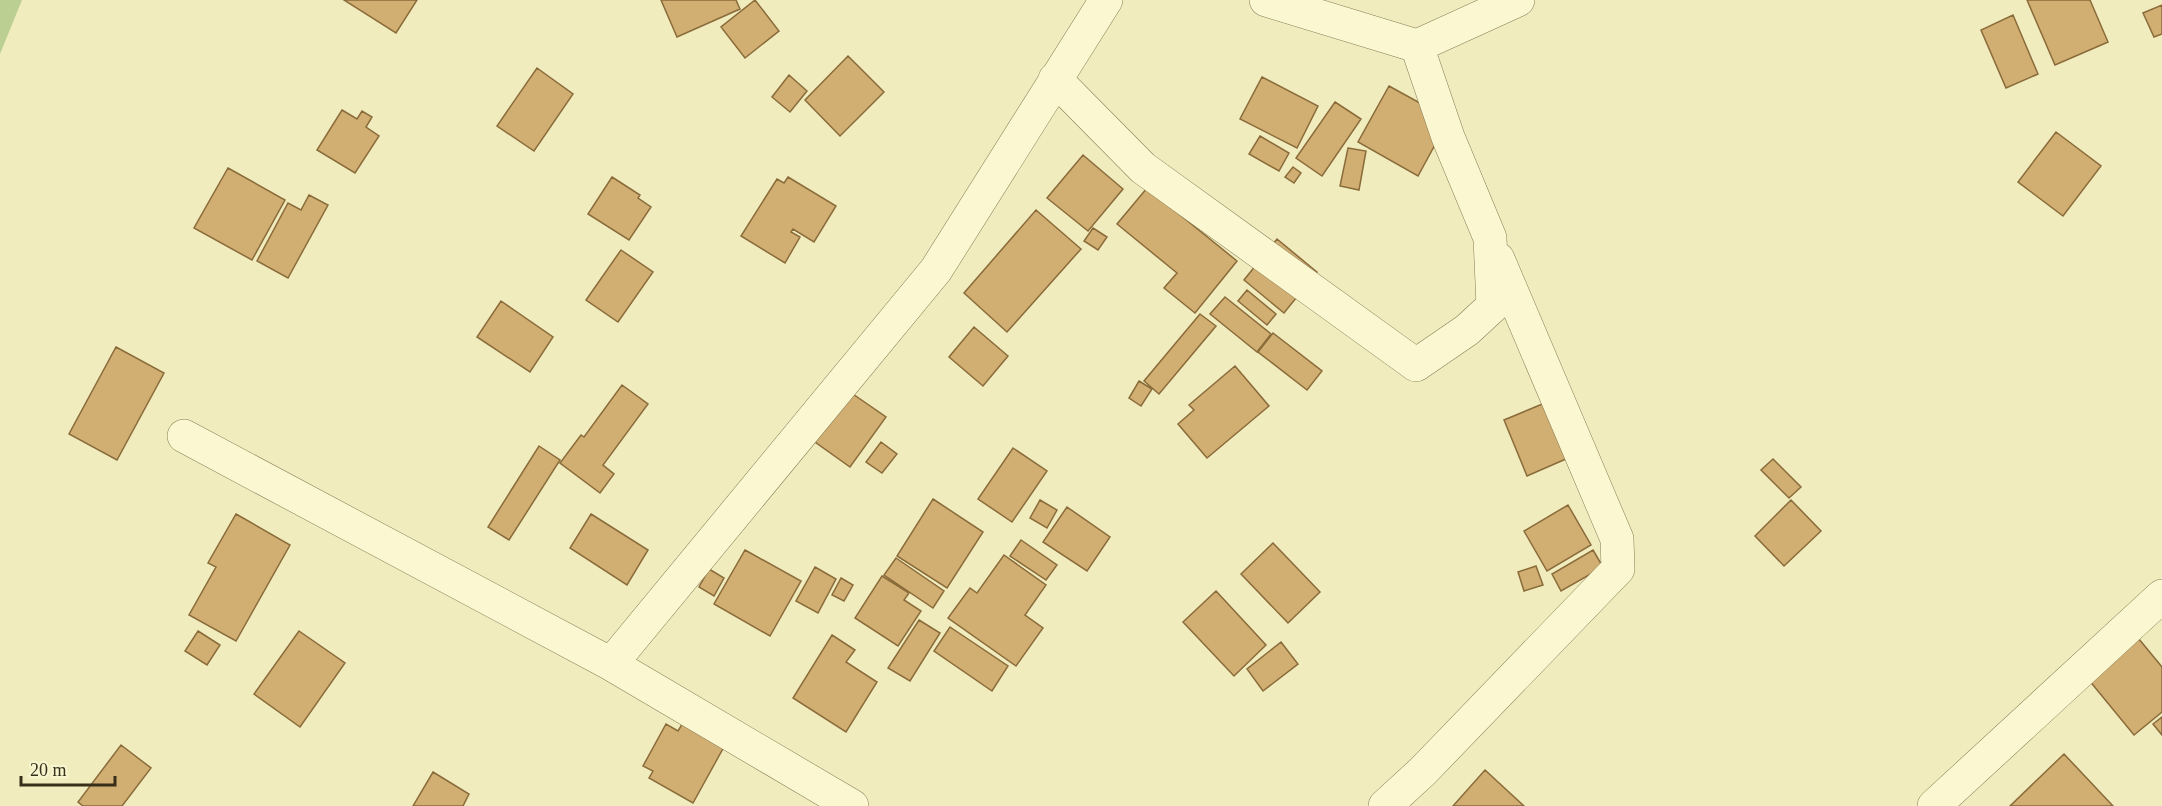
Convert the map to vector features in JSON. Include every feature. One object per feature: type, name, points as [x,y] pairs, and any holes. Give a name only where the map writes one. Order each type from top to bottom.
[{"type":"street","points":[[611,664],[936,270],[1106,0]]},
{"type":"street","points":[[1266,0],[1417,46],[1518,0]]},
{"type":"street","points":[[1385,806],[1423,771],[1618,569],[1617,539],[1448,137],[1417,46]]},
{"type":"street","points":[[1055,79],[1143,168],[1416,365],[1467,330],[1493,306],[1490,238]]},
{"type":"street","points":[[184,436],[611,664],[852,806]]},
{"type":"street","points":[[1934,806],[2162,596]]},
{"type":"green space","points":[[0,0],[22,0],[0,54]]},
{"type":"building","points":[[344,0],[417,0],[396,33]]},
{"type":"building","points":[[661,0],[736,0],[740,9],[677,37]]},
{"type":"building","points":[[755,0],[779,31],[745,58],[721,27]]},
{"type":"building","points":[[2027,0],[2090,0],[2108,42],[2055,65]]},
{"type":"building","points":[[2162,5],[2162,34],[2154,37],[2143,13]]},
{"type":"building","points":[[2013,15],[2038,74],[2006,88],[1981,30]]},
{"type":"building","points":[[848,56],[884,92],[840,136],[805,100]]},
{"type":"building","points":[[537,68],[573,94],[534,151],[497,126]]},
{"type":"building","points":[[789,75],[807,91],[790,112],[772,97]]},
{"type":"building","points":[[1262,77],[1318,106],[1297,148],[1240,119]]},
{"type":"building","points":[[1389,86],[1449,119],[1418,176],[1358,142]]},
{"type":"building","points":[[1335,102],[1361,119],[1322,176],[1296,158]]},
{"type":"building","points":[[342,110],[357,119],[362,111],[372,117],[366,127],[379,136],[355,173],[317,150]]},
{"type":"building","points":[[2056,132],[2101,166],[2063,216],[2018,182]]},
{"type":"building","points":[[1260,136],[1289,153],[1279,171],[1249,154]]},
{"type":"building","points":[[1348,148],[1366,151],[1359,190],[1340,186]]},
{"type":"building","points":[[1083,155],[1123,189],[1088,231],[1047,198]]},
{"type":"building","points":[[1293,167],[1301,173],[1294,183],[1285,177]]},
{"type":"building","points":[[228,168],[285,200],[252,260],[194,228]]},
{"type":"building","points":[[612,177],[640,195],[638,198],[651,207],[629,240],[588,214]]},
{"type":"building","points":[[788,177],[836,206],[814,242],[793,229],[791,232],[800,237],[785,263],[741,236],[777,179],[784,183]]},
{"type":"building","points":[[1147,188],[1237,261],[1195,313],[1164,288],[1177,273],[1117,224]]},
{"type":"building","points":[[309,195],[328,205],[288,278],[257,261],[288,203],[301,210]]},
{"type":"building","points":[[1036,210],[1081,249],[1007,332],[964,293]]},
{"type":"building","points":[[1093,228],[1107,237],[1098,250],[1084,241]]},
{"type":"building","points":[[1277,239],[1317,272],[1284,313],[1244,280]]},
{"type":"building","points":[[621,250],[653,272],[618,322],[586,300]]},
{"type":"building","points":[[1247,290],[1276,314],[1267,325],[1238,301]]},
{"type":"building","points":[[1225,297],[1271,334],[1257,352],[1210,314]]},
{"type":"building","points":[[501,301],[553,337],[530,372],[477,337]]},
{"type":"building","points":[[1200,314],[1216,326],[1159,394],[1144,381]]},
{"type":"building","points":[[974,327],[1008,356],[983,386],[949,357]]},
{"type":"building","points":[[1273,333],[1322,371],[1307,390],[1258,352]]},
{"type":"building","points":[[116,347],[164,373],[117,460],[69,434]]},
{"type":"building","points":[[1235,366],[1269,406],[1207,458],[1178,424],[1194,410],[1189,405]]},
{"type":"building","points":[[1139,381],[1152,389],[1141,406],[1129,398]]},
{"type":"building","points":[[622,385],[648,404],[603,465],[614,474],[600,493],[560,463],[581,435],[584,437]]},
{"type":"building","points":[[850,392],[886,417],[850,467],[815,442]]},
{"type":"building","points":[[1552,400],[1575,455],[1527,476],[1504,420]]},
{"type":"building","points":[[881,442],[897,454],[882,473],[866,462]]},
{"type":"building","points":[[539,446],[560,460],[509,540],[488,527]]},
{"type":"building","points":[[1013,448],[1047,471],[1012,522],[978,499]]},
{"type":"building","points":[[1773,459],[1801,487],[1789,498],[1761,470]]},
{"type":"building","points":[[933,499],[983,532],[947,588],[897,556]]},
{"type":"building","points":[[1040,500],[1057,510],[1047,528],[1030,518]]},
{"type":"building","points":[[1791,500],[1821,531],[1784,566],[1755,536]]},
{"type":"building","points":[[1568,505],[1591,545],[1547,571],[1524,531]]},
{"type":"building","points":[[1067,507],[1110,537],[1087,571],[1043,542]]},
{"type":"building","points":[[236,514],[290,545],[236,641],[189,615],[216,567],[208,563]]},
{"type":"building","points":[[591,514],[648,550],[627,585],[570,548]]},
{"type":"building","points":[[1021,540],[1057,565],[1046,580],[1010,556]]},
{"type":"building","points":[[1273,543],[1320,592],[1288,623],[1241,574]]},
{"type":"building","points":[[745,550],[801,581],[770,636],[714,604]]},
{"type":"building","points":[[1593,550],[1603,567],[1561,591],[1552,574]]},
{"type":"building","points":[[1004,555],[1046,585],[1025,615],[1043,628],[1016,666],[948,618],[970,588],[977,593]]},
{"type":"building","points":[[896,558],[944,591],[933,608],[884,575]]},
{"type":"building","points":[[1536,566],[1543,585],[1524,591],[1518,572]]},
{"type":"building","points":[[815,567],[836,579],[818,613],[796,601]]},
{"type":"building","points":[[709,569],[724,578],[714,596],[699,587]]},
{"type":"building","points":[[882,576],[909,593],[904,600],[921,611],[898,646],[855,618]]},
{"type":"building","points":[[841,578],[853,585],[844,601],[832,595]]},
{"type":"building","points":[[1216,591],[1266,645],[1234,676],[1183,622]]},
{"type":"building","points":[[919,620],[940,633],[910,681],[888,668]]},
{"type":"building","points":[[950,627],[1008,666],[992,691],[934,651]]},
{"type":"building","points":[[198,631],[220,645],[207,665],[185,651]]},
{"type":"building","points":[[299,631],[345,663],[300,727],[254,694]]},
{"type":"building","points":[[2134,633],[2162,667],[2162,712],[2134,735],[2084,674]]},
{"type":"building","points":[[832,635],[855,650],[846,662],[877,682],[846,732],[793,698]]},
{"type":"building","points":[[1281,642],[1298,664],[1263,691],[1247,669]]},
{"type":"building","points":[[2162,717],[2162,735],[2153,724]]},
{"type":"building","points":[[684,721],[725,745],[693,803],[649,778],[653,771],[643,766],[666,724],[678,731]]},
{"type":"building","points":[[121,745],[151,768],[122,806],[83,806],[78,802]]},
{"type":"building","points":[[2064,754],[2113,806],[2010,806]]},
{"type":"building","points":[[1485,770],[1524,806],[1453,806]]},
{"type":"building","points":[[433,772],[469,794],[463,806],[413,806]]}]
